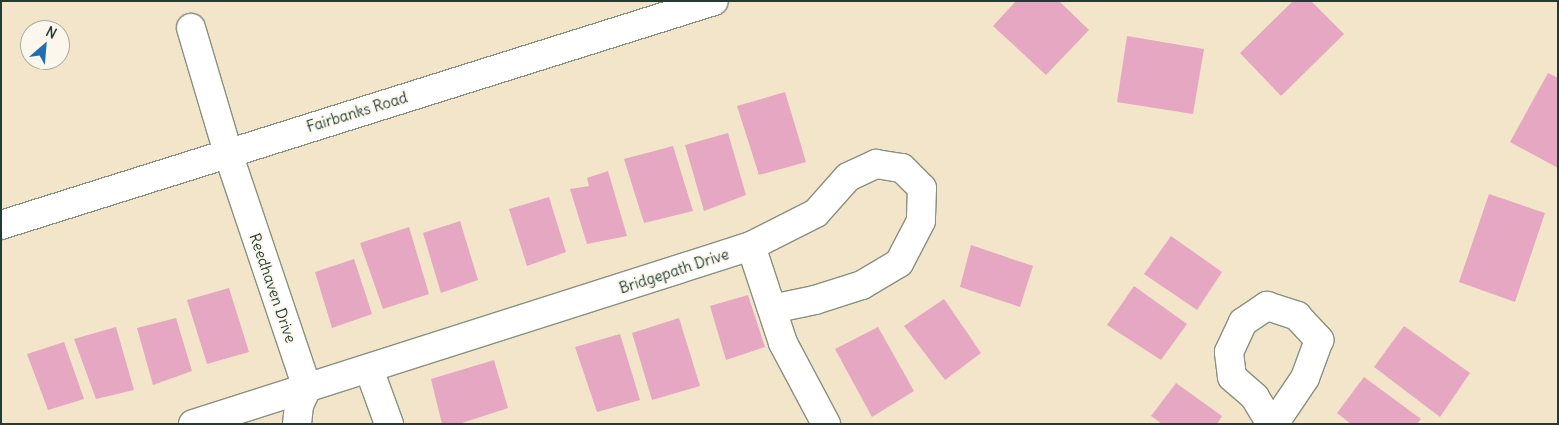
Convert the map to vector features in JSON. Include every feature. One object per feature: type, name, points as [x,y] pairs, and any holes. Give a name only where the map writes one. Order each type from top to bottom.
[{"type":"street","name":"Fairbanks Road","points":[[1,225],[714,1]]},
{"type":"street","name":"Reedhaven Drive","points":[[191,28],[228,153],[307,388]]},
{"type":"street","name":"Bridgepath Drive","points":[[193,424],[369,370],[751,246],[816,214],[848,177],[876,164],[902,168],[922,188],[921,222],[899,262],[862,285],[815,300],[772,309]]},
{"type":"street","points":[[751,246],[783,343],[826,424]]},
{"type":"street","points":[[369,370],[389,424]]},
{"type":"street","points":[[297,424],[299,405],[307,388]]},
{"type":"building","points":[[1016,1],[1059,1],[1089,30],[1046,75],[993,26]]},
{"type":"building","points":[[1293,1],[1311,1],[1344,34],[1281,96],[1240,53]]},
{"type":"building","points":[[1127,36],[1204,49],[1193,114],[1117,102]]},
{"type":"building","points":[[1548,73],[1558,78],[1558,168],[1510,142]]},
{"type":"building","points":[[785,92],[806,162],[759,175],[737,106]]},
{"type":"building","points":[[728,133],[746,195],[704,211],[685,145]]},
{"type":"building","points":[[673,146],[693,211],[644,223],[624,159]]},
{"type":"building","points":[[608,171],[627,236],[587,244],[570,189],[589,186],[587,178]]},
{"type":"building","points":[[1489,194],[1545,213],[1515,302],[1459,282]]},
{"type":"building","points":[[549,197],[566,252],[527,266],[509,209]]},
{"type":"building","points":[[460,221],[478,280],[441,293],[423,233]]},
{"type":"building","points":[[409,227],[429,294],[383,309],[360,243]]},
{"type":"building","points":[[1171,236],[1222,272],[1197,310],[1144,274]]},
{"type":"building","points":[[971,245],[1033,266],[1020,307],[960,287]]},
{"type":"building","points":[[354,259],[372,314],[332,328],[315,272]]},
{"type":"building","points":[[1134,286],[1187,324],[1161,360],[1107,325]]},
{"type":"building","points":[[229,288],[249,352],[207,364],[187,300]]},
{"type":"building","points":[[748,295],[765,347],[726,360],[710,306]]},
{"type":"building","points":[[944,299],[981,353],[945,380],[904,326]]},
{"type":"building","points":[[176,318],[192,371],[153,385],[137,328]]},
{"type":"building","points":[[679,318],[700,386],[652,400],[632,333]]},
{"type":"building","points":[[1404,326],[1470,373],[1440,417],[1374,367]]},
{"type":"building","points":[[116,327],[134,390],[96,399],[74,339]]},
{"type":"building","points":[[878,327],[914,391],[872,417],[835,349]]},
{"type":"building","points":[[620,334],[640,400],[597,412],[575,347]]},
{"type":"building","points":[[64,342],[84,399],[48,410],[27,354]]},
{"type":"building","points":[[494,360],[508,408],[459,424],[442,424],[431,379]]},
{"type":"building","points":[[1364,377],[1421,419],[1417,424],[1351,424],[1337,413]]},
{"type":"building","points":[[1176,383],[1222,416],[1217,424],[1162,424],[1151,416]]}]
